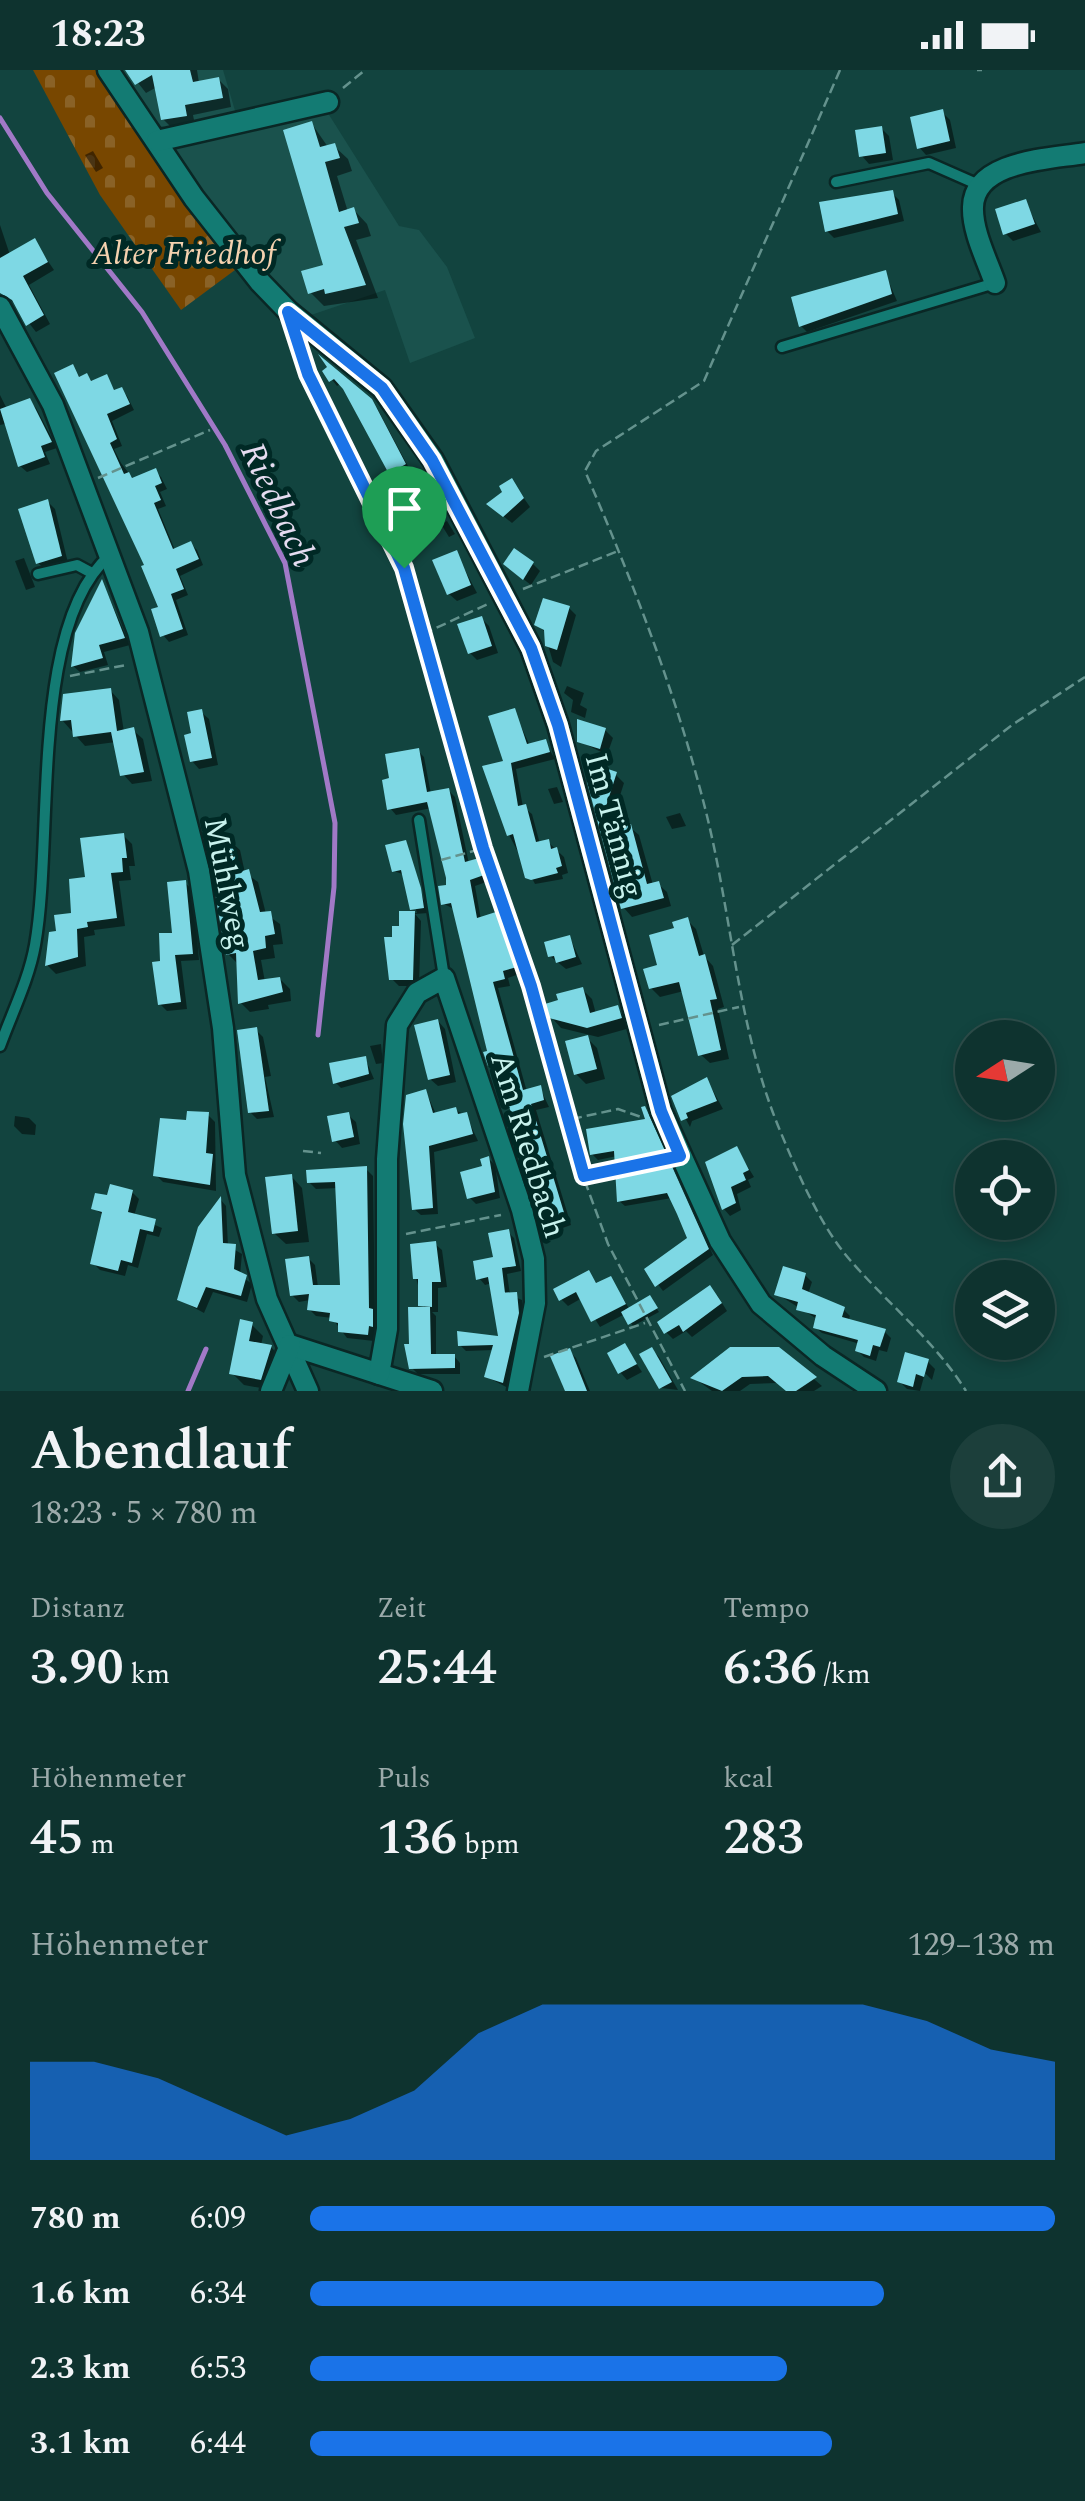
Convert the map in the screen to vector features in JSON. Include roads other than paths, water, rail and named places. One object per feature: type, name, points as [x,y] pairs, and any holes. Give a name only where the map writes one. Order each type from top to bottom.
[{"type":"street","name":"Im Tännig","points":[[108,70],[260,282],[288,312],[382,388],[432,460],[531,648],[558,725],[661,1111],[720,1241],[760,1304],[823,1356],[876,1391]]},
{"type":"street","points":[[157,140],[328,102]]},
{"type":"street","points":[[994,283],[972,204],[979,185],[1010,166],[1085,153]]},
{"type":"street","name":"Mühlweg","points":[[0,307],[53,405],[110,554],[144,661],[198,871],[223,1028],[235,1175],[267,1298],[308,1391]]},
{"type":"street","points":[[379,1374],[388,1329],[387,1160],[397,1025],[416,993],[444,978]]},
{"type":"street","name":"Am Riedbach","points":[[444,978],[522,1210],[534,1258],[535,1303],[518,1391]]},
{"type":"street","points":[[271,1391],[290,1345],[432,1391]]},
{"type":"lane","points":[[836,182],[930,164],[979,185]]},
{"type":"lane","points":[[782,347],[994,283]]},
{"type":"lane","points":[[0,1046],[35,948],[48,828],[54,680],[68,618],[90,572],[110,554]]},
{"type":"lane","points":[[38,574],[77,565],[90,572]]},
{"type":"lane","name":"Am Riedbach","points":[[419,820],[444,978]]},
{"type":"waterway","name":"Riedbach","points":[[0,118],[47,193],[142,312],[225,445],[285,563],[335,823],[334,887],[318,1035]]},
{"type":"waterway","name":"Riedbach","points":[[188,1391],[206,1349]]},
{"type":"park label","name":"Alter Friedhof","points":[[184,253]]}]
